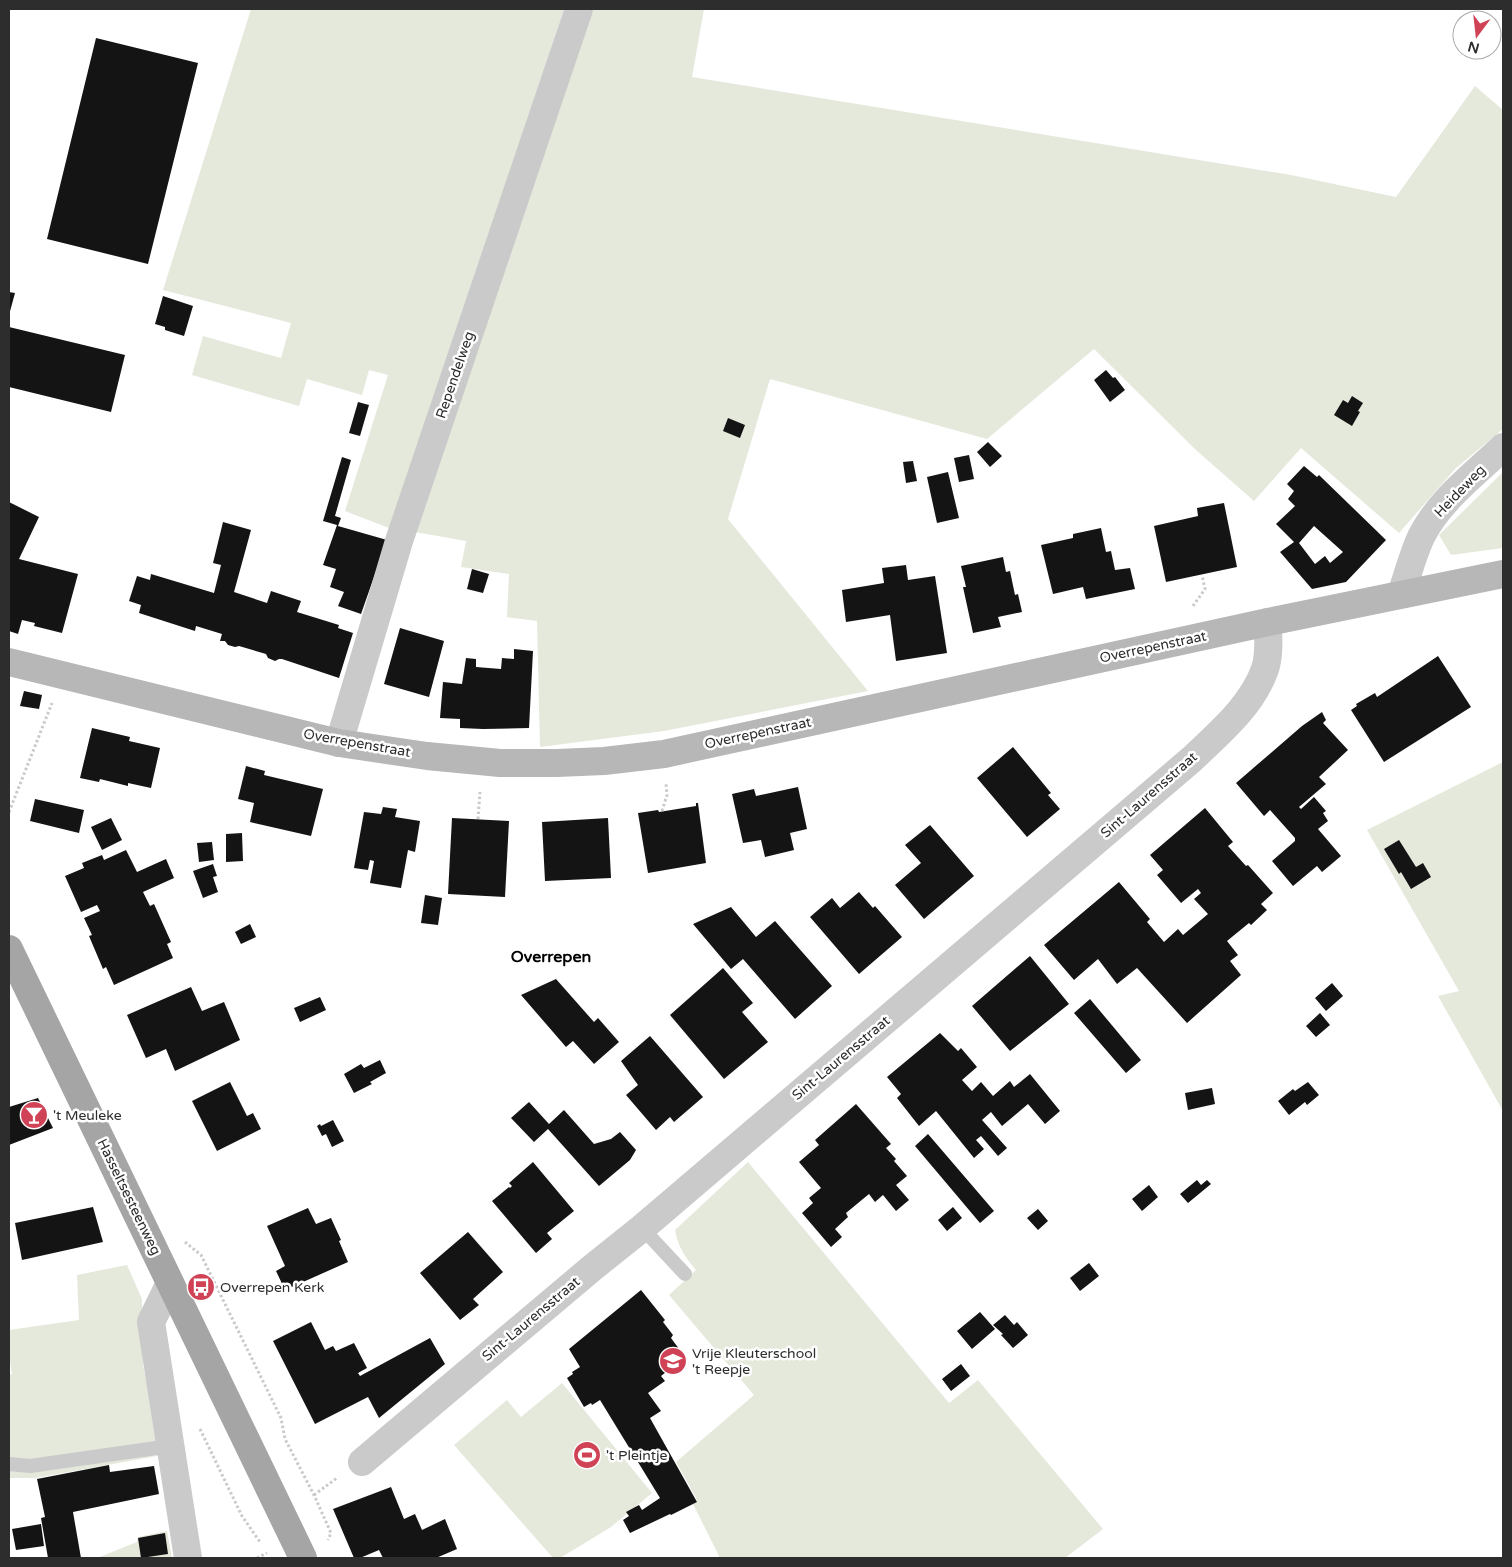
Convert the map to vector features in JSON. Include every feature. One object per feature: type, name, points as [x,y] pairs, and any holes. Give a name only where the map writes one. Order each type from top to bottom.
[{"type":"main road","name":"Hasseltsesteenweg","points":[[9,949],[303,1558]]},
{"type":"street","name":"Rependelweg","points":[[339,743],[399,540],[579,9]]},
{"type":"street","name":"Heideweg","points":[[1401,594],[1422,535],[1435,516],[1450,497],[1503,447]]},
{"type":"street","name":"Overrepenstraat","points":[[9,662],[339,743],[427,756],[500,763],[604,761],[664,754],[1268,622],[1503,574]]},
{"type":"street","name":"Sint-Laurensstraat","points":[[362,1462],[642,1228],[1192,759],[1243,708],[1257,687],[1265,668],[1268,650],[1268,622]]},
{"type":"street","points":[[170,1283],[151,1322],[188,1558]]},
{"type":"lane","points":[[642,1228],[685,1274]]},
{"type":"lane","points":[[9,1464],[30,1466],[170,1446]]},
{"type":"path","points":[[1190,611],[1205,589],[1202,575]]},
{"type":"path","points":[[9,812],[63,674]]},
{"type":"path","points":[[662,811],[667,795],[666,781]]},
{"type":"path","points":[[478,819],[480,792]]},
{"type":"path","points":[[147,1235],[170,1236],[187,1242],[201,1255],[281,1418],[284,1439],[314,1495],[331,1533],[326,1544]]},
{"type":"path","points":[[257,1558],[268,1553]]},
{"type":"shaded area","points":[[251,9],[564,9],[394,530],[345,511],[388,375],[369,370],[362,395],[307,379],[299,406],[192,375],[203,336],[281,358],[291,323],[163,290]]},
{"type":"shaded area","points":[[587,9],[704,9],[692,77],[1291,175],[1396,197],[1475,86],[1503,110],[1503,429],[1456,468],[1399,533],[1301,448],[1254,501],[1196,450],[1094,349],[987,439],[770,379],[728,519],[868,691],[664,731],[540,747],[537,621],[507,617],[509,574],[461,567],[466,541],[415,532]]},
{"type":"shaded area","points":[[1503,472],[1503,548],[1451,555],[1439,535]]},
{"type":"shaded area","points":[[1503,762],[1503,1111],[1438,996],[1459,991],[1367,830]]},
{"type":"shaded area","points":[[748,1162],[949,1403],[978,1380],[1103,1529],[1065,1558],[720,1558],[693,1504],[697,1502],[696,1498],[676,1462],[754,1395],[669,1295],[696,1270],[682,1252],[675,1230]]},
{"type":"shaded area","points":[[127,1265],[142,1299],[143,1365],[162,1455],[36,1478],[9,1478],[9,1375],[12,1374],[9,1355],[9,1330],[79,1320],[77,1275]]},
{"type":"shaded area","points":[[562,1383],[652,1493],[611,1527],[560,1558],[553,1558],[454,1445],[507,1400],[521,1417]]},
{"type":"shaded area","points":[[167,1531],[172,1558],[97,1558],[137,1542],[138,1537]]},
{"type":"building","points":[[96,38],[198,63],[148,264],[47,239]]},
{"type":"building","points":[[9,292],[15,293],[9,315]]},
{"type":"building","points":[[163,296],[193,306],[184,336],[165,330],[165,327],[155,324]]},
{"type":"building","points":[[9,327],[125,355],[111,412],[9,387]]},
{"type":"building","points":[[1106,370],[1113,378],[1115,377],[1125,390],[1110,402],[1094,380]]},
{"type":"building","points":[[1352,396],[1363,403],[1352,426],[1334,415],[1343,400],[1348,403]]},
{"type":"building","points":[[358,402],[369,405],[360,436],[349,433]]},
{"type":"building","points":[[728,418],[745,425],[740,438],[723,431]]},
{"type":"building","points":[[988,442],[1002,456],[990,467],[977,452]]},
{"type":"building","points":[[969,455],[974,479],[959,482],[954,458]]},
{"type":"building","points":[[342,457],[351,460],[335,516],[341,518],[338,526],[387,540],[361,614],[338,606],[344,592],[330,587],[336,569],[323,565],[337,525],[323,521]]},
{"type":"building","points":[[913,461],[917,481],[906,483],[903,462]]},
{"type":"building","points":[[1304,466],[1317,477],[1319,475],[1386,540],[1346,582],[1312,589],[1280,552],[1294,542],[1276,524],[1295,506],[1288,499],[1294,491],[1287,484]],"holes":[[[1314,526],[1343,552],[1330,563],[1325,556],[1315,564],[1299,543]]]},
{"type":"building","points":[[948,472],[959,518],[937,523],[927,477]]},
{"type":"building","points":[[9,502],[39,517],[19,559],[78,574],[62,633],[34,626],[35,623],[22,620],[18,634],[9,631]]},
{"type":"building","points":[[1224,503],[1237,567],[1166,582],[1154,526],[1198,516],[1197,508]]},
{"type":"building","points":[[223,522],[251,530],[234,592],[267,603],[271,591],[301,601],[297,612],[339,625],[338,628],[353,633],[339,678],[282,659],[275,661],[268,658],[266,654],[239,646],[228,645],[225,641],[220,641],[222,634],[196,626],[195,631],[139,613],[141,605],[129,601],[137,576],[150,580],[151,574],[214,593],[221,565],[213,563]]},
{"type":"building","points":[[1101,528],[1106,552],[1111,551],[1115,570],[1130,568],[1135,589],[1086,599],[1083,587],[1053,594],[1041,545],[1073,538],[1073,534]]},
{"type":"building","points":[[1003,557],[1006,572],[1010,571],[1015,595],[1018,594],[1022,612],[998,617],[1001,627],[973,633],[963,587],[966,587],[961,566]]},
{"type":"building","points":[[906,565],[908,580],[935,576],[947,653],[896,661],[890,615],[846,622],[842,590],[884,583],[882,568]]},
{"type":"building","points":[[472,569],[489,574],[483,593],[467,589]]},
{"type":"building","points":[[400,628],[444,641],[429,697],[384,684]]},
{"type":"building","points":[[514,649],[533,651],[529,728],[460,728],[460,719],[440,718],[443,682],[462,684],[466,658],[476,659],[476,667],[501,669],[502,658],[514,659]]},
{"type":"building","points":[[1438,656],[1471,707],[1384,762],[1351,710],[1357,706],[1356,704],[1375,693],[1377,697]]},
{"type":"building","points":[[24,691],[42,695],[39,709],[20,706]]},
{"type":"building","points":[[1322,712],[1326,720],[1323,723],[1348,750],[1319,777],[1326,784],[1299,807],[1301,809],[1314,797],[1326,811],[1323,813],[1328,821],[1318,829],[1341,856],[1322,872],[1317,866],[1293,886],[1272,861],[1295,841],[1295,838],[1270,810],[1264,816],[1236,783],[1302,726]]},
{"type":"building","points":[[92,728],[130,737],[129,741],[160,748],[151,788],[128,783],[128,786],[100,779],[99,782],[80,778]]},
{"type":"building","points":[[1013,747],[1051,793],[1048,795],[1060,809],[1027,837],[977,778]]},
{"type":"building","points":[[246,766],[265,771],[264,775],[323,789],[311,836],[250,822],[254,803],[238,799]]},
{"type":"building","points":[[798,787],[807,829],[790,833],[794,850],[765,857],[761,840],[743,843],[732,794],[754,789],[756,796]]},
{"type":"building","points":[[35,799],[84,810],[79,833],[30,821]]},
{"type":"building","points":[[696,803],[698,803],[706,863],[648,873],[638,813],[658,810],[659,812],[696,806]]},
{"type":"building","points":[[383,807],[397,809],[395,817],[420,821],[415,852],[408,850],[401,888],[370,883],[374,861],[370,860],[368,870],[354,868],[364,812],[381,814]]},
{"type":"building","points":[[1205,808],[1233,842],[1228,846],[1273,893],[1261,904],[1267,910],[1251,925],[1249,923],[1227,941],[1238,955],[1230,961],[1241,975],[1187,1023],[1137,968],[1117,984],[1098,959],[1074,980],[1044,945],[1119,882],[1150,919],[1147,922],[1164,942],[1178,929],[1183,935],[1208,914],[1194,899],[1201,893],[1198,889],[1181,903],[1157,875],[1163,870],[1150,855]]},
{"type":"building","points":[[111,818],[122,840],[102,850],[91,827]]},
{"type":"building","points":[[452,818],[509,821],[505,897],[448,894]]},
{"type":"building","points":[[608,818],[611,878],[545,881],[542,822]]},
{"type":"building","points":[[930,825],[974,876],[924,919],[895,885],[921,863],[905,845]]},
{"type":"building","points":[[242,833],[243,861],[226,862],[226,834]]},
{"type":"building","points":[[1399,840],[1416,867],[1423,863],[1431,877],[1411,889],[1401,872],[1399,874],[1384,849]]},
{"type":"building","points":[[212,842],[214,860],[199,862],[197,843]]},
{"type":"building","points":[[126,850],[137,872],[166,859],[174,878],[143,892],[150,906],[154,904],[171,942],[167,944],[173,958],[114,985],[106,967],[103,969],[89,936],[92,935],[84,918],[100,911],[97,905],[81,912],[65,876],[84,868],[82,863],[102,855],[104,860]]},
{"type":"building","points":[[213,864],[217,876],[213,877],[218,892],[203,898],[193,871]]},
{"type":"building","points":[[859,892],[873,908],[875,906],[902,937],[859,974],[810,917],[832,898],[840,908]]},
{"type":"building","points":[[425,895],[442,898],[438,925],[421,923]]},
{"type":"building","points":[[731,907],[756,937],[775,921],[832,986],[795,1019],[743,959],[731,969],[693,924]]},
{"type":"building","points":[[250,924],[256,937],[241,944],[235,932]]},
{"type":"building","points":[[1030,956],[1069,1004],[1010,1051],[972,1006]]},
{"type":"building","points":[[723,968],[753,1003],[742,1012],[768,1042],[724,1079],[670,1015]]},
{"type":"building","points":[[556,979],[594,1022],[598,1018],[619,1042],[594,1064],[573,1041],[566,1047],[521,995]]},
{"type":"building","points":[[1332,983],[1343,996],[1326,1011],[1315,998]]},
{"type":"building","points":[[191,987],[202,1011],[224,1002],[240,1040],[175,1071],[166,1049],[146,1058],[127,1015]]},
{"type":"building","points":[[320,997],[326,1010],[300,1022],[294,1008]]},
{"type":"building","points":[[1090,999],[1141,1060],[1126,1073],[1074,1013]]},
{"type":"building","points":[[1320,1013],[1330,1025],[1316,1037],[1306,1026]]},
{"type":"building","points":[[940,1033],[958,1051],[961,1048],[977,1067],[962,1080],[972,1091],[981,1082],[993,1096],[1010,1081],[1014,1087],[1030,1074],[1060,1111],[1045,1124],[1028,1104],[1002,1126],[991,1112],[982,1120],[1007,1148],[998,1156],[981,1136],[976,1140],[984,1149],[974,1158],[936,1111],[919,1126],[897,1098],[901,1094],[887,1077]]},
{"type":"building","points":[[650,1036],[703,1097],[674,1122],[670,1117],[656,1130],[626,1095],[638,1085],[621,1061]]},
{"type":"building","points":[[380,1060],[386,1073],[370,1082],[372,1084],[354,1093],[344,1074],[361,1064],[364,1068]]},
{"type":"building","points":[[230,1082],[247,1116],[253,1113],[261,1129],[217,1151],[192,1101]]},
{"type":"building","points":[[1308,1082],[1319,1095],[1307,1105],[1305,1102],[1289,1115],[1278,1101],[1293,1089],[1295,1091]]},
{"type":"building","points":[[1212,1088],[1215,1104],[1188,1110],[1185,1093]]},
{"type":"building","points":[[38,1098],[53,1128],[9,1145],[9,1107]]},
{"type":"building","points":[[529,1102],[549,1124],[564,1110],[594,1144],[611,1139],[620,1132],[636,1150],[630,1160],[599,1186],[548,1129],[534,1142],[511,1118]]},
{"type":"building","points":[[856,1104],[891,1144],[886,1148],[907,1176],[896,1185],[909,1200],[896,1211],[883,1195],[875,1202],[869,1194],[846,1213],[848,1217],[835,1229],[842,1237],[831,1247],[802,1213],[813,1203],[809,1198],[821,1188],[799,1162],[819,1145],[815,1140]]},
{"type":"building","points":[[333,1120],[344,1141],[332,1147],[326,1134],[322,1136],[317,1126]]},
{"type":"building","points":[[928,1134],[994,1211],[980,1223],[915,1146]]},
{"type":"building","points":[[533,1162],[574,1211],[547,1233],[552,1239],[536,1253],[492,1201],[510,1188],[512,1186],[509,1183]]},
{"type":"building","points":[[1197,1180],[1201,1185],[1207,1180],[1211,1184],[1188,1203],[1180,1194]]},
{"type":"building","points":[[1149,1185],[1158,1197],[1142,1211],[1132,1199]]},
{"type":"building","points":[[93,1207],[103,1242],[22,1260],[15,1223]]},
{"type":"building","points":[[953,1207],[962,1218],[947,1231],[938,1220]]},
{"type":"building","points":[[308,1208],[316,1224],[331,1218],[348,1262],[285,1290],[276,1271],[285,1266],[267,1226]]},
{"type":"building","points":[[1038,1209],[1048,1221],[1038,1230],[1027,1218]]},
{"type":"building","points":[[468,1232],[503,1272],[473,1299],[479,1305],[460,1320],[420,1273]]},
{"type":"building","points":[[1089,1263],[1099,1276],[1080,1291],[1070,1278]]},
{"type":"building","points":[[641,1290],[665,1320],[663,1322],[673,1335],[671,1338],[685,1357],[661,1376],[665,1381],[648,1393],[661,1411],[650,1418],[697,1502],[630,1533],[623,1520],[629,1516],[626,1512],[639,1505],[642,1510],[660,1498],[600,1400],[584,1407],[567,1378],[580,1367],[569,1349]]},
{"type":"building","points":[[980,1312],[995,1329],[972,1349],[957,1331]]},
{"type":"building","points":[[1005,1315],[1014,1325],[1017,1322],[1028,1335],[1013,1348],[1001,1335],[1003,1334],[993,1325]]},
{"type":"building","points":[[311,1322],[325,1350],[333,1346],[336,1351],[354,1343],[367,1368],[358,1373],[360,1376],[430,1338],[445,1364],[379,1418],[368,1397],[315,1424],[273,1341]]},
{"type":"building","points":[[961,1364],[970,1376],[951,1391],[942,1379]]},
{"type":"building","points":[[109,1465],[110,1472],[154,1466],[159,1494],[73,1512],[81,1558],[48,1558],[41,1518],[45,1517],[37,1479]]},
{"type":"building","points":[[391,1487],[404,1519],[415,1514],[422,1530],[445,1519],[457,1549],[436,1558],[383,1558],[379,1550],[360,1558],[354,1558],[333,1509]]},
{"type":"building","points":[[41,1524],[44,1546],[16,1550],[12,1529]]},
{"type":"building","points":[[165,1533],[168,1554],[141,1558],[138,1538]]},
{"type":"place","name":"'t Meuleke","points":[[34,1115]]},
{"type":"place","name":"Overrepen Kerk","points":[[201,1287]]},
{"type":"place","name":"Vrije Kleuterschool 't Reepje","points":[[673,1361]]},
{"type":"place","name":"'t Pleintje","points":[[587,1455]]},
{"type":"district","name":"Overrepen","points":[[551,957]]}]
